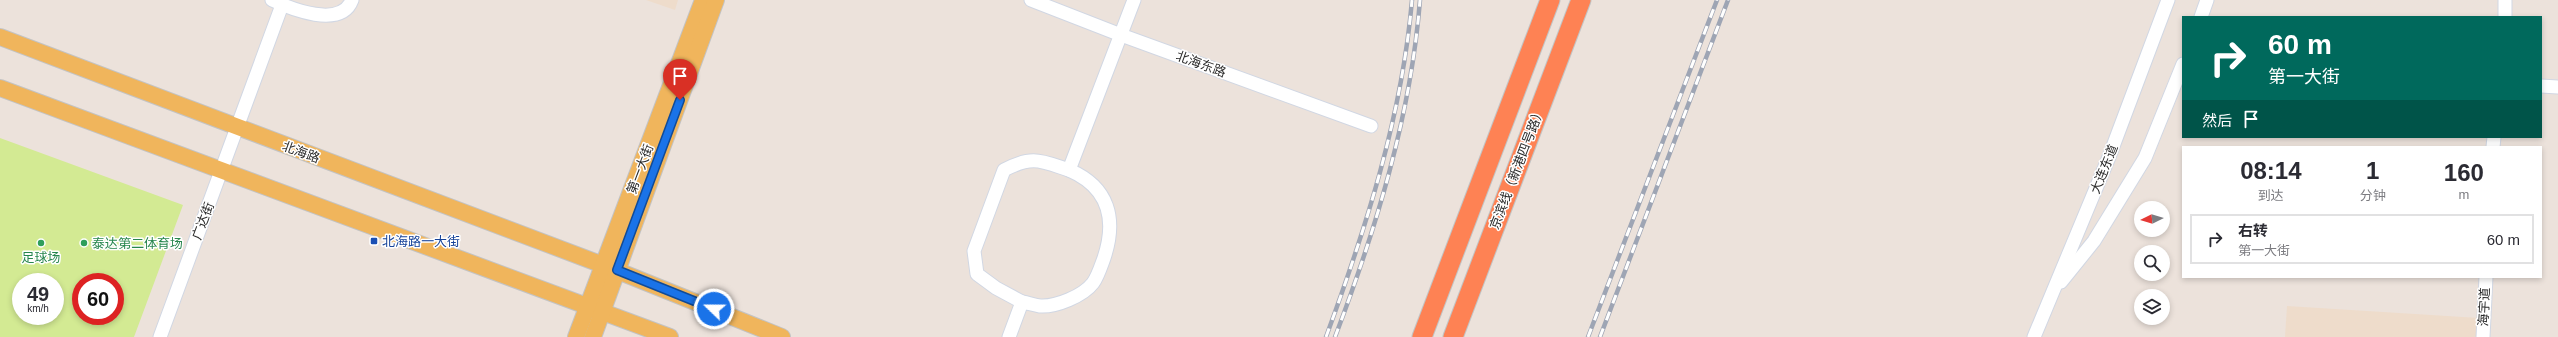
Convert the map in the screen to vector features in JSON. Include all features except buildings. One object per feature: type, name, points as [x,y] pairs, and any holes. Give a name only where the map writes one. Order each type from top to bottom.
[{"type":"highway","points":[[1422,337],[1550,0]]},
{"type":"highway","name":"京滨线（新港四号路）","points":[[1453,337],[1581,0]]},
{"type":"main road","name":"第一大街","points":[[593,337],[602,312],[610,268],[703,0]]},
{"type":"main road","name":"第一大街","points":[[576,337],[588,306],[610,268],[716,0]]},
{"type":"main road","name":"北海路","points":[[0,37],[610,268],[782,337]]},
{"type":"main road","points":[[0,88],[670,337]]},
{"type":"street","points":[[277,2],[326,16],[343,11],[352,0]]},
{"type":"street","name":"北海东路","points":[[1031,0],[1121,36],[1371,126]]},
{"type":"street","points":[[1069,170],[1134,0]]},
{"type":"street","name":"大连东道","points":[[2034,337],[2109,157],[2168,0]]},
{"type":"street","points":[[2201,16],[2207,0]]},
{"type":"street","points":[[2500,16],[2501,0]]},
{"type":"street","points":[[2505,16],[2506,0]]},
{"type":"street","name":"广达街","points":[[160,337],[238,128],[277,2]]},
{"type":"street","points":[[2052,292],[2094,242],[2135,176],[2154,138],[2182,67]]},
{"type":"street","points":[[2542,80],[2558,80]]},
{"type":"street","points":[[2542,86],[2558,87]]},
{"type":"street","points":[[1036,160],[1069,170],[1085,177],[1103,196],[1111,223],[1109,244],[1100,269],[1092,284],[1062,302],[1041,306],[1022,302],[996,288],[977,274],[974,251],[1004,170],[1019,162],[1036,160]]},
{"type":"street","name":"海宇道","points":[[2483,337],[2486,278]]},
{"type":"street","name":"海宇道","points":[[2487,337],[2491,278]]},
{"type":"street","points":[[1009,337],[1022,302]]},
{"type":"shaded area","points":[[646,0],[678,0],[675,10]]},
{"type":"shaded area","points":[[2287,306],[2479,318],[2478,337],[2285,337]]},
{"type":"green space","name":"泰达第二体育场","points":[[0,138],[183,205],[134,337],[0,337]]},
{"type":"railway","points":[[1326,337],[1355,255],[1391,129],[1400,86],[1412,0]]},
{"type":"railway","points":[[1335,337],[1378,213],[1390,171],[1409,86],[1420,0]]},
{"type":"railway","points":[[1588,337],[1717,0]]},
{"type":"railway","points":[[1600,337],[1728,0]]},
{"type":"place","name":"北海路一大街","points":[[374,241]]},
{"type":"place","name":"足球场","points":[[41,243]]},
{"type":"place","name":"泰达第二体育场","points":[[84,243]]},
{"type":"route","points":[[680,100],[617,270],[714,309]]}]
